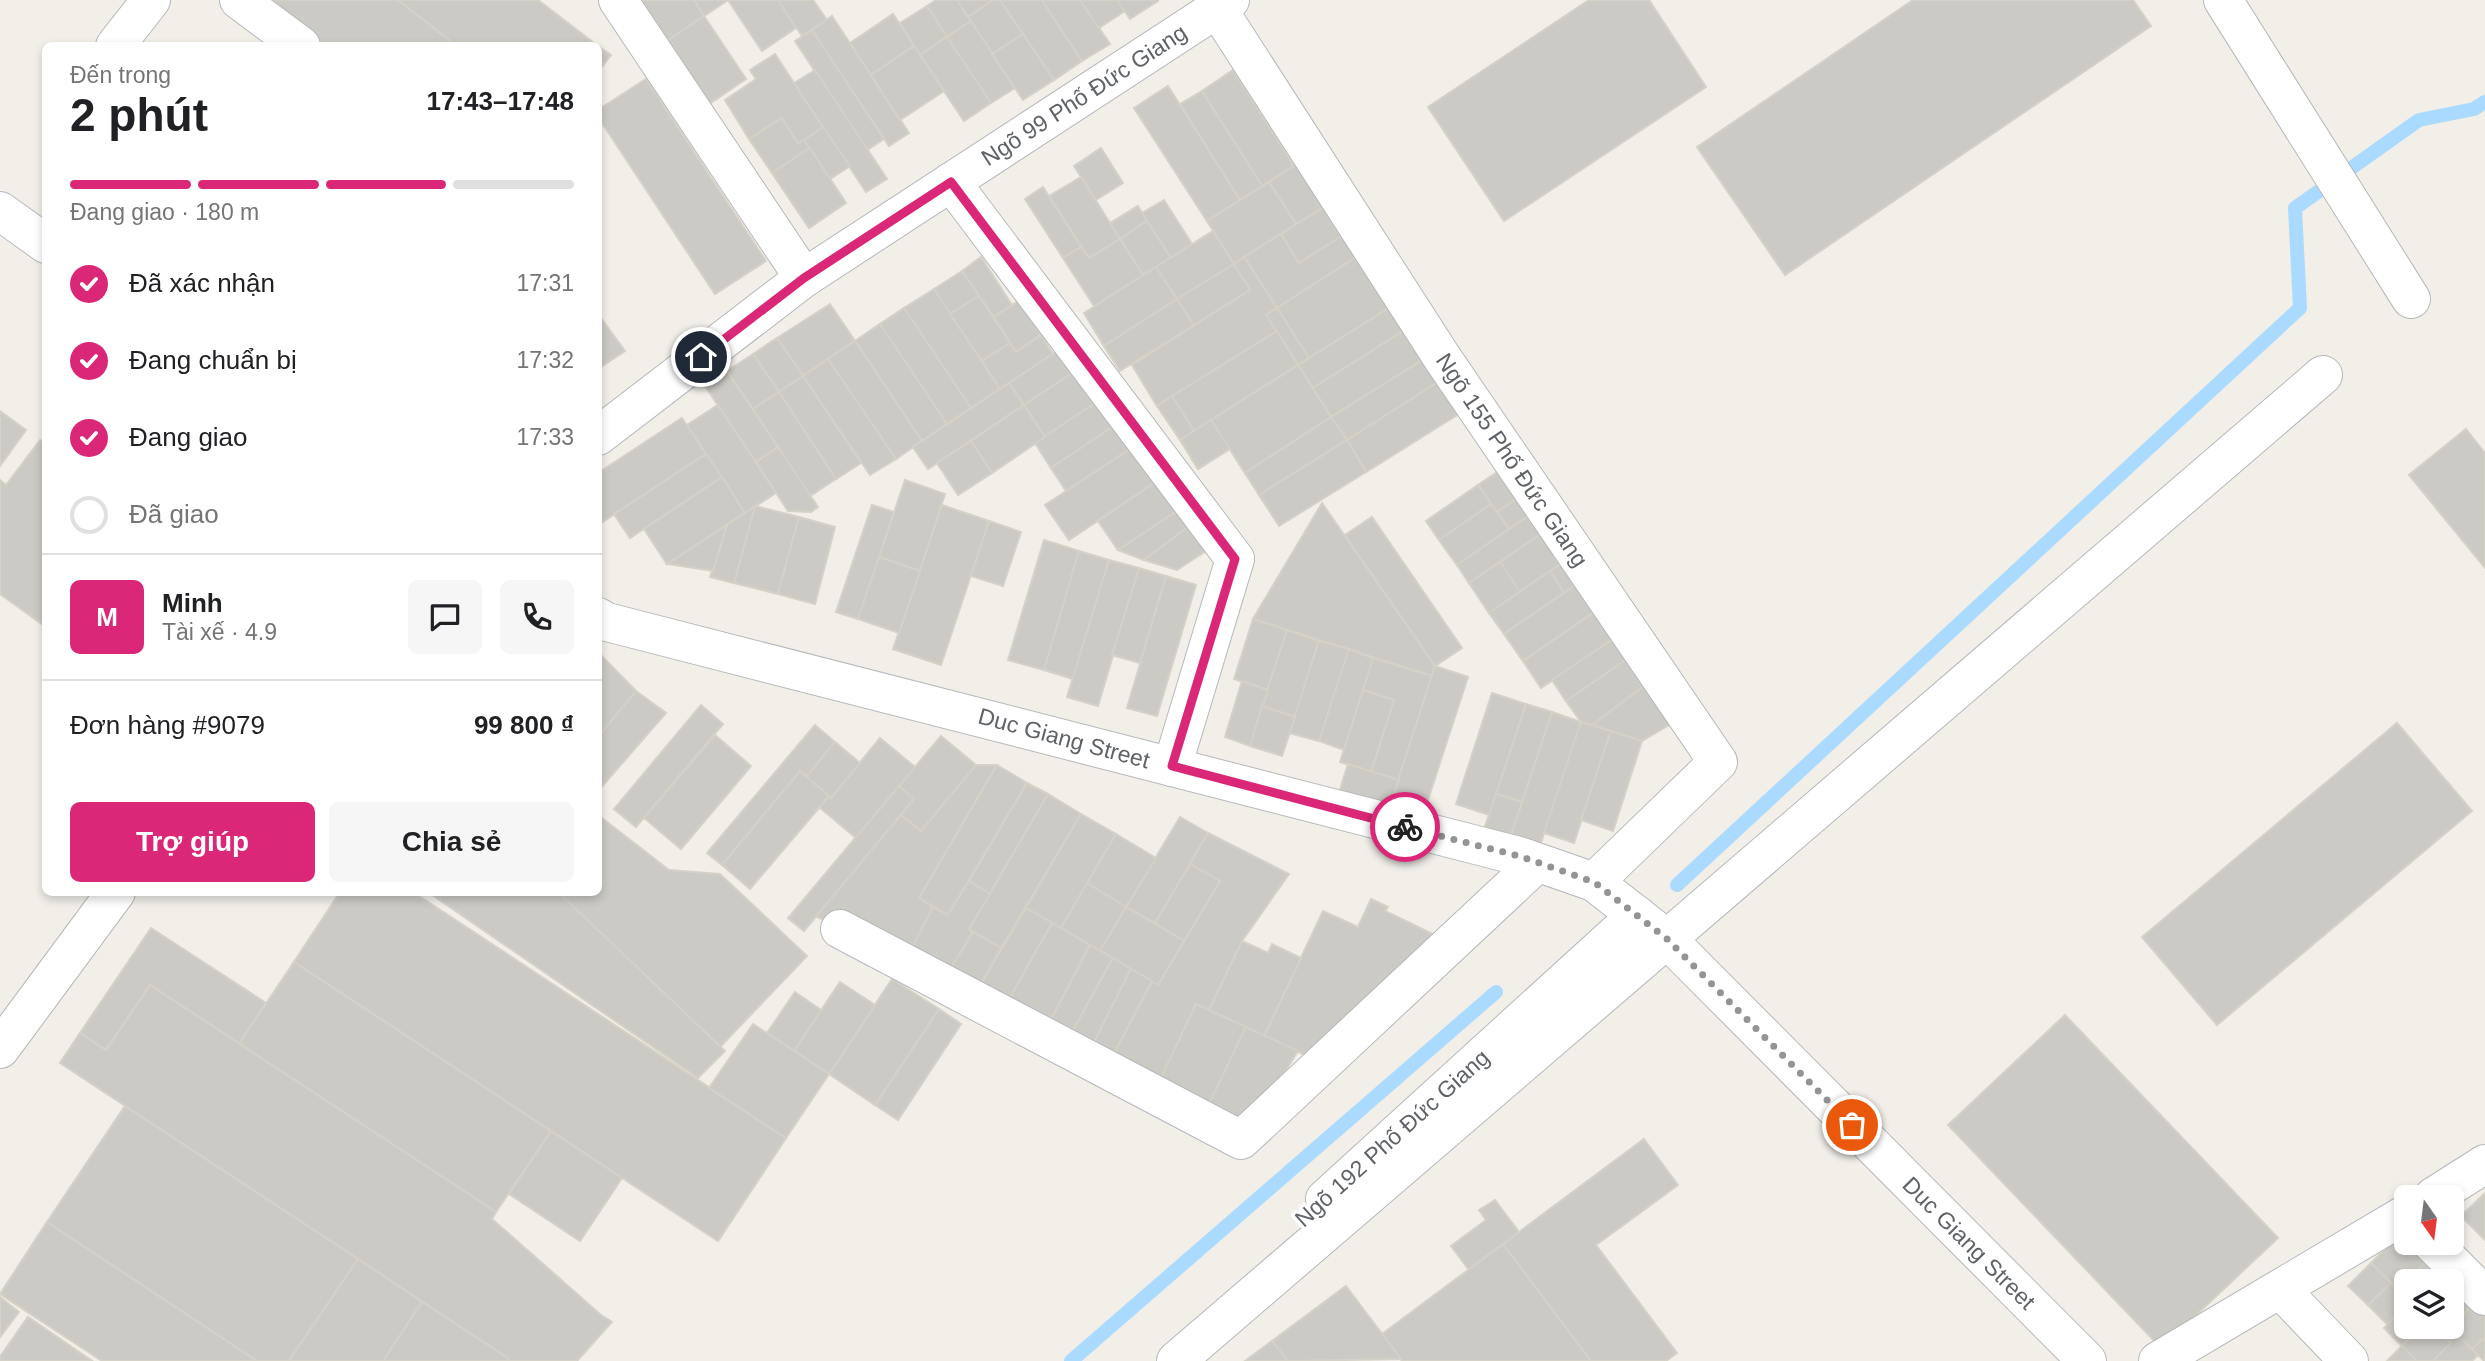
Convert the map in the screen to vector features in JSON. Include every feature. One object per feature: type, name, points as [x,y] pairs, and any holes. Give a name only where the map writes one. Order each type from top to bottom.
[{"type":"street","points":[[118,42],[151,0]]},
{"type":"street","points":[[239,0],[296,42]]},
{"type":"street","points":[[618,0],[804,278]]},
{"type":"street","points":[[2223,0],[2411,299]]},
{"type":"street","name":"Ngõ 99 Phố Đức Giang","points":[[602,433],[804,278],[1224,4]]},
{"type":"street","name":"Ngõ 155 Phố Đức Giang","points":[[1224,4],[1443,359],[1718,762],[1594,882]]},
{"type":"street","points":[[951,182],[1235,559],[1172,766]]},
{"type":"street","points":[[0,211],[42,241]]},
{"type":"street","points":[[1176,1361],[2323,375]]},
{"type":"street","name":"Duc Giang Street","points":[[602,619],[1172,766],[1537,863],[1594,882],[1667,939],[2052,1348],[2087,1361]]},
{"type":"street","points":[[840,929],[1241,1140],[1537,863]]},
{"type":"street","points":[[0,1049],[113,896]]},
{"type":"street","name":"Ngõ 192 Phố Đức Giang","points":[[1148,1361],[1637,915]]},
{"type":"street","points":[[2453,1185],[2485,1164]]},
{"type":"street","points":[[2158,1361],[2394,1222]]},
{"type":"street","points":[[2444,1255],[2485,1296]]},
{"type":"street","points":[[2280,1289],[2349,1361]]},
{"type":"building","points":[[259,0],[398,0],[452,42],[314,42]]},
{"type":"building","points":[[398,0],[538,0],[593,42],[452,42]]},
{"type":"building","points":[[640,0],[694,0],[704,16],[667,41]]},
{"type":"building","points":[[694,0],[728,0],[704,16]]},
{"type":"building","points":[[728,0],[778,0],[796,28],[762,51]]},
{"type":"building","points":[[778,0],[813,0],[827,20],[802,36]]},
{"type":"building","points":[[936,0],[957,0],[971,21],[947,37],[927,6]]},
{"type":"building","points":[[957,0],[993,0],[968,17]]},
{"type":"building","points":[[993,0],[1000,0],[1023,34],[992,54],[968,17]]},
{"type":"building","points":[[1000,0],[1042,0],[1082,61],[1054,80]]},
{"type":"building","points":[[1042,0],[1080,0],[1110,44],[1082,61]]},
{"type":"building","points":[[1080,0],[1117,0],[1125,11],[1099,28]]},
{"type":"building","points":[[1117,0],[1158,0],[1158,1],[1130,19]]},
{"type":"building","points":[[1589,0],[1649,0],[1706,87],[1504,221],[1428,107]]},
{"type":"building","points":[[1913,0],[2133,0],[2151,26],[1785,275],[1697,147]]},
{"type":"building","points":[[927,6],[947,37],[920,55],[900,23]]},
{"type":"building","points":[[893,14],[914,46],[871,75],[850,43]]},
{"type":"building","points":[[704,16],[746,79],[709,104],[667,41]]},
{"type":"building","points":[[832,16],[909,133],[889,146],[812,30]]},
{"type":"building","points":[[971,21],[1015,88],[991,103],[947,37]]},
{"type":"building","points":[[812,30],[884,139],[867,150],[795,41]]},
{"type":"building","points":[[1023,34],[1054,80],[1023,100],[992,54]]},
{"type":"building","points":[[947,37],[991,103],[964,121],[920,55]]},
{"type":"building","points":[[914,46],[944,91],[900,120],[871,75]]},
{"type":"building","points":[[602,49],[611,55],[602,67]]},
{"type":"building","points":[[775,54],[823,127],[798,144],[782,118],[749,139],[725,100],[756,79],[750,70]]},
{"type":"building","points":[[815,70],[887,179],[866,192],[794,83]]},
{"type":"building","points":[[1233,70],[1294,166],[1262,186],[1202,91]]},
{"type":"building","points":[[646,79],[766,261],[715,294],[602,123],[602,107]]},
{"type":"building","points":[[1168,86],[1240,200],[1207,221],[1134,108]]},
{"type":"building","points":[[1202,91],[1262,186],[1240,200],[1180,104]]},
{"type":"building","points":[[782,118],[798,144],[804,140],[810,148],[772,173],[749,139]]},
{"type":"building","points":[[823,127],[850,166],[830,179],[804,140]]},
{"type":"building","points":[[810,148],[846,203],[809,228],[772,173]]},
{"type":"building","points":[[1101,148],[1123,183],[1096,200],[1074,166]]},
{"type":"building","points":[[1308,157],[1335,200],[1296,224],[1269,182]]},
{"type":"building","points":[[1081,177],[1120,239],[1089,258],[1049,196]]},
{"type":"building","points":[[1269,182],[1296,224],[1234,264],[1207,221]]},
{"type":"building","points":[[1043,187],[1081,247],[1063,258],[1025,199]]},
{"type":"building","points":[[1164,200],[1192,244],[1171,258],[1142,213]]},
{"type":"building","points":[[1335,200],[1353,229],[1299,263],[1281,234]]},
{"type":"building","points":[[1138,206],[1147,221],[1120,239],[1110,223]]},
{"type":"building","points":[[1147,221],[1171,258],[1143,275],[1120,239]]},
{"type":"building","points":[[1353,229],[1367,250],[1277,308],[1244,257],[1281,234],[1299,263]]},
{"type":"building","points":[[1213,231],[1234,264],[1177,299],[1156,267]]},
{"type":"building","points":[[1120,239],[1143,275],[1094,306],[1063,258],[1081,247],[1089,258]]},
{"type":"building","points":[[1367,250],[1400,301],[1309,358],[1277,308]]},
{"type":"building","points":[[981,257],[1012,305],[994,317],[962,271]]},
{"type":"building","points":[[1244,257],[1277,308],[1266,315],[1277,331],[1157,406],[1132,365],[1250,290],[1234,264]]},
{"type":"building","points":[[1234,264],[1250,290],[1194,325],[1177,299]]},
{"type":"building","points":[[1156,267],[1177,299],[1104,346],[1084,313]]},
{"type":"building","points":[[962,271],[979,296],[950,314],[934,289]]},
{"type":"building","points":[[934,289],[1000,389],[971,408],[904,308]]},
{"type":"building","points":[[979,296],[1010,343],[982,361],[950,314]]},
{"type":"building","points":[[1177,299],[1194,325],[1120,371],[1104,346]]},
{"type":"building","points":[[1018,301],[1041,335],[1016,352],[994,317]]},
{"type":"building","points":[[1400,301],[1414,324],[1313,388],[1298,365]]},
{"type":"building","points":[[830,304],[855,341],[803,376],[777,338]]},
{"type":"building","points":[[904,308],[971,408],[947,424],[880,324]]},
{"type":"building","points":[[1277,308],[1309,358],[1298,365],[1266,315]]},
{"type":"building","points":[[602,319],[625,351],[602,366]]},
{"type":"building","points":[[880,324],[947,424],[922,441],[855,341]]},
{"type":"building","points":[[1405,330],[1424,359],[1331,417],[1313,388]]},
{"type":"building","points":[[1277,331],[1298,365],[1194,431],[1172,396]]},
{"type":"building","points":[[1041,335],[1053,354],[1000,389],[982,361],[1010,343],[1016,352]]},
{"type":"building","points":[[777,338],[803,376],[779,392],[753,354]]},
{"type":"building","points":[[855,341],[922,441],[896,459],[828,359]]},
{"type":"building","points":[[1059,350],[1074,372],[1024,405],[1009,383]]},
{"type":"building","points":[[753,354],[779,392],[753,409],[727,371]]},
{"type":"building","points":[[828,359],[896,459],[870,475],[803,376]]},
{"type":"building","points":[[1424,359],[1449,375],[1347,440],[1331,417]]},
{"type":"building","points":[[1086,364],[1107,395],[1045,437],[1024,405]]},
{"type":"building","points":[[1298,365],[1331,417],[1245,473],[1211,420]]},
{"type":"building","points":[[727,371],[778,447],[756,462],[705,386]]},
{"type":"building","points":[[1449,375],[1470,407],[1366,472],[1347,440]]},
{"type":"building","points":[[803,376],[861,463],[836,479],[779,392]]},
{"type":"building","points":[[1009,383],[1024,405],[928,469],[913,447]]},
{"type":"building","points":[[779,392],[836,479],[810,496],[753,409]]},
{"type":"building","points":[[1107,395],[1123,420],[1051,468],[1035,443]]},
{"type":"building","points":[[1172,396],[1194,431],[1180,440],[1157,406]]},
{"type":"building","points":[[718,405],[776,493],[745,513],[687,425]]},
{"type":"building","points":[[1024,405],[1045,437],[992,473],[971,441]]},
{"type":"building","points":[[0,411],[26,430],[0,466]]},
{"type":"building","points":[[1127,417],[1142,441],[1066,491],[1051,468]]},
{"type":"building","points":[[1331,417],[1347,440],[1259,495],[1245,473]]},
{"type":"building","points":[[682,418],[706,454],[602,522],[602,470]]},
{"type":"building","points":[[1211,420],[1230,449],[1198,469],[1180,440]]},
{"type":"building","points":[[2466,429],[2485,453],[2485,568],[2409,475]]},
{"type":"building","points":[[40,440],[42,441],[42,624],[0,594],[0,480],[6,485]]},
{"type":"building","points":[[1347,440],[1366,472],[1279,526],[1259,495]]},
{"type":"building","points":[[971,441],[992,473],[958,495],[937,463]]},
{"type":"building","points":[[1142,441],[1166,475],[1069,540],[1045,505]]},
{"type":"building","points":[[778,447],[818,507],[811,512],[788,511],[756,462]]},
{"type":"building","points":[[706,454],[722,477],[630,538],[614,514]]},
{"type":"building","points":[[1509,464],[1528,491],[1497,512],[1478,485]]},
{"type":"building","points":[[1166,475],[1186,505],[1118,550],[1098,521]]},
{"type":"building","points":[[722,477],[745,513],[667,564],[644,529]]},
{"type":"building","points":[[905,480],[945,494],[920,571],[879,557]]},
{"type":"building","points":[[1478,485],[1491,504],[1439,540],[1426,521]]},
{"type":"building","points":[[1528,491],[1540,508],[1509,529],[1497,512]]},
{"type":"building","points":[[1322,503],[1435,666],[1432,676],[1253,619]]},
{"type":"building","points":[[1491,504],[1509,529],[1457,565],[1439,540]]},
{"type":"building","points":[[872,505],[894,512],[858,619],[836,612]]},
{"type":"building","points":[[942,505],[989,521],[941,665],[893,649]]},
{"type":"building","points":[[1186,505],[1196,521],[1144,560],[1118,550]]},
{"type":"building","points":[[755,506],[799,517],[778,594],[734,583]]},
{"type":"building","points":[[755,506],[734,583],[710,577],[727,525]]},
{"type":"building","points":[[1540,508],[1552,526],[1469,583],[1457,565]]},
{"type":"building","points":[[799,517],[835,527],[815,604],[778,594]]},
{"type":"building","points":[[1372,517],[1462,648],[1435,666],[1345,535]]},
{"type":"building","points":[[989,521],[1021,532],[1003,586],[971,576]]},
{"type":"building","points":[[1196,521],[1215,545],[1177,570],[1144,560]]},
{"type":"building","points":[[727,525],[713,571],[667,564]]},
{"type":"building","points":[[1552,526],[1573,556],[1520,592],[1500,562]]},
{"type":"building","points":[[1044,540],[1079,551],[1044,670],[1008,660]]},
{"type":"building","points":[[1079,551],[1109,560],[1073,679],[1044,670]]},
{"type":"building","points":[[1573,556],[1587,577],[1564,593],[1550,571]]},
{"type":"building","points":[[879,557],[920,571],[899,633],[858,619]]},
{"type":"building","points":[[1109,560],[1139,568],[1098,706],[1067,697]]},
{"type":"building","points":[[1500,562],[1520,592],[1489,613],[1469,583]]},
{"type":"building","points":[[1139,568],[1166,576],[1140,663],[1112,655]]},
{"type":"building","points":[[1550,571],[1564,593],[1504,634],[1489,613]]},
{"type":"building","points":[[1166,576],[1196,585],[1157,716],[1127,708]]},
{"type":"building","points":[[1587,577],[1606,604],[1523,661],[1504,634]]},
{"type":"building","points":[[1606,604],[1625,631],[1541,688],[1523,661]]},
{"type":"building","points":[[1253,619],[1287,630],[1268,690],[1234,679]]},
{"type":"building","points":[[1287,630],[1319,641],[1295,717],[1262,706]]},
{"type":"building","points":[[1625,631],[1639,651],[1566,701],[1552,680]]},
{"type":"building","points":[[1319,641],[1349,649],[1319,741],[1289,733]]},
{"type":"building","points":[[1349,649],[1373,658],[1344,750],[1319,741]]},
{"type":"building","points":[[1639,651],[1656,677],[1592,725],[1581,722],[1566,701]]},
{"type":"building","points":[[602,656],[636,691],[602,732]]},
{"type":"building","points":[[1373,658],[1432,676],[1399,780],[1371,772],[1394,700],[1363,690]]},
{"type":"building","points":[[1435,666],[1468,677],[1425,809],[1392,799]]},
{"type":"building","points":[[1656,677],[1681,718],[1642,741],[1592,725]]},
{"type":"building","points":[[1242,681],[1268,690],[1250,746],[1225,737]]},
{"type":"building","points":[[1363,690],[1394,700],[1371,772],[1340,762]]},
{"type":"building","points":[[636,691],[666,713],[602,786],[602,732]]},
{"type":"building","points":[[1492,693],[1526,704],[1489,815],[1456,804]]},
{"type":"building","points":[[1526,704],[1552,712],[1522,802],[1496,794]]},
{"type":"building","points":[[701,705],[723,724],[636,827],[614,809]]},
{"type":"building","points":[[1262,706],[1295,717],[1282,756],[1250,746]]},
{"type":"building","points":[[1552,712],[1581,722],[1539,849],[1510,839]]},
{"type":"building","points":[[1581,722],[1611,731],[1574,843],[1544,833]]},
{"type":"building","points":[[2397,723],[2472,811],[2217,1025],[2142,937]]},
{"type":"building","points":[[815,725],[835,742],[806,777],[800,771],[722,865],[707,853]]},
{"type":"building","points":[[1611,731],[1642,741],[1613,831],[1581,820]]},
{"type":"building","points":[[715,735],[751,766],[681,849],[644,818]]},
{"type":"building","points":[[941,736],[976,765],[921,831],[901,815],[914,799],[899,786]]},
{"type":"building","points":[[880,738],[915,767],[856,838],[819,807],[829,796],[831,798]]},
{"type":"building","points":[[835,742],[860,763],[831,798],[806,777]]},
{"type":"building","points":[[1348,764],[1399,780],[1386,818],[1336,802]]},
{"type":"building","points":[[976,765],[997,765],[919,898],[933,907],[906,960],[815,916],[901,815],[921,831]]},
{"type":"building","points":[[997,765],[1027,783],[948,915],[919,898]]},
{"type":"building","points":[[800,771],[829,796],[750,889],[722,865]]},
{"type":"building","points":[[1027,783],[1048,794],[990,894],[969,881]]},
{"type":"building","points":[[899,786],[914,799],[804,931],[788,918]]},
{"type":"building","points":[[1048,794],[1081,814],[1001,948],[969,929]]},
{"type":"building","points":[[1496,794],[1522,802],[1506,849],[1480,841]]},
{"type":"building","points":[[1081,814],[1116,834],[1061,928],[1026,908]]},
{"type":"building","points":[[1180,817],[1208,833],[1155,923],[1126,907]]},
{"type":"building","points":[[602,818],[669,870],[720,874],[807,956],[720,1047],[562,896],[602,896]]},
{"type":"building","points":[[1208,833],[1289,874],[1242,941],[1209,1010],[1196,1004],[1154,1093],[1109,1063],[1152,981],[1158,985],[1220,881],[1190,864]]},
{"type":"building","points":[[1116,834],[1156,858],[1126,907],[1087,883]]},
{"type":"building","points":[[1190,864],[1220,881],[1184,941],[1155,923]]},
{"type":"building","points":[[969,881],[990,894],[969,929],[973,932],[943,981],[906,960],[933,907],[948,915]]},
{"type":"building","points":[[1087,883],[1126,907],[1100,951],[1061,928]]},
{"type":"building","points":[[337,896],[419,896],[786,1138],[718,1241],[294,962]]},
{"type":"building","points":[[434,896],[562,896],[725,1051],[698,1078]]},
{"type":"building","points":[[1371,899],[1388,907],[1385,911],[1439,937],[1314,1059],[1264,1036],[1323,911],[1358,927]]},
{"type":"building","points":[[1126,907],[1184,941],[1158,985],[1100,951]]},
{"type":"building","points":[[1026,908],[1052,923],[1003,1010],[975,994]]},
{"type":"building","points":[[1052,923],[1090,945],[1045,1031],[1003,1010]]},
{"type":"building","points":[[151,928],[266,1003],[239,1044],[150,985],[106,1050],[80,1033]]},
{"type":"building","points":[[973,932],[1001,948],[975,994],[946,976]]},
{"type":"building","points":[[1242,941],[1268,953],[1272,944],[1301,958],[1264,1036],[1209,1010]]},
{"type":"building","points":[[1090,945],[1113,958],[1067,1041],[1045,1031]]},
{"type":"building","points":[[1113,958],[1131,969],[1089,1052],[1067,1041]]},
{"type":"building","points":[[294,962],[551,1131],[496,1212],[239,1044]]},
{"type":"building","points":[[1131,969],[1152,981],[1109,1063],[1089,1052]]},
{"type":"building","points":[[892,979],[939,1009],[875,1105],[829,1074]]},
{"type":"building","points":[[840,982],[875,1005],[829,1074],[794,1051]]},
{"type":"building","points":[[150,985],[496,1212],[492,1219],[612,1322],[577,1361],[506,1361],[508,1358],[60,1063],[80,1033],[106,1050]]},
{"type":"building","points":[[795,992],[821,1010],[794,1051],[767,1033]]},
{"type":"building","points":[[1196,1004],[1246,1027],[1203,1116],[1154,1093]]},
{"type":"building","points":[[939,1009],[961,1024],[898,1120],[875,1105]]},
{"type":"building","points":[[2065,1015],[2278,1238],[2161,1348],[1948,1125]]},
{"type":"building","points":[[753,1024],[829,1074],[786,1138],[709,1088]]},
{"type":"building","points":[[1246,1027],[1298,1051],[1262,1108],[1237,1134],[1203,1116]]},
{"type":"building","points":[[125,1106],[358,1259],[289,1361],[257,1361],[47,1222]]},
{"type":"building","points":[[551,1131],[622,1178],[580,1241],[509,1194]]},
{"type":"building","points":[[1644,1139],[1678,1185],[1596,1245],[1677,1353],[1666,1361],[1591,1361],[1503,1244]]},
{"type":"building","points":[[2485,1193],[2485,1240],[2464,1219],[2464,1213]]},
{"type":"building","points":[[1495,1200],[1519,1232],[1469,1270],[1451,1246],[1486,1220],[1479,1210]]},
{"type":"building","points":[[47,1222],[257,1361],[102,1361],[0,1294]]},
{"type":"building","points":[[2394,1240],[2394,1255],[2433,1255],[2419,1269],[2394,1269],[2394,1287],[2371,1263]]},
{"type":"building","points":[[1503,1244],[1591,1361],[1402,1361],[1382,1334]]},
{"type":"building","points":[[2435,1255],[2444,1269],[2420,1269]]},
{"type":"building","points":[[358,1259],[422,1302],[383,1361],[289,1361]]},
{"type":"building","points":[[2371,1263],[2391,1283],[2368,1305],[2348,1286]]},
{"type":"building","points":[[2391,1283],[2394,1286],[2394,1317],[2387,1324],[2368,1305]]},
{"type":"building","points":[[1346,1286],[1401,1359],[1288,1361],[1272,1341]]},
{"type":"building","points":[[2464,1289],[2479,1298],[2464,1314]]},
{"type":"building","points":[[0,1297],[19,1312],[0,1337]]},
{"type":"building","points":[[2479,1298],[2485,1304],[2485,1337],[2472,1349],[2462,1339],[2464,1339],[2464,1314]]},
{"type":"building","points":[[422,1302],[508,1358],[506,1361],[383,1361]]},
{"type":"building","points":[[28,1317],[92,1361],[0,1361],[0,1357]]},
{"type":"building","points":[[28,1317],[92,1361],[0,1361],[0,1357]]},
{"type":"building","points":[[2394,1318],[2394,1338],[2384,1328]]},
{"type":"building","points":[[2485,1337],[2485,1361],[2484,1361],[2472,1349]]},
{"type":"building","points":[[2395,1339],[2409,1339],[2402,1346]]},
{"type":"building","points":[[2409,1339],[2447,1339],[2451,1343],[2433,1361],[2417,1361],[2402,1346]]},
{"type":"building","points":[[2447,1339],[2461,1339],[2478,1355],[2472,1361],[2433,1361],[2451,1343]]},
{"type":"building","points":[[1272,1341],[1288,1361],[1245,1361]]},
{"type":"building","points":[[2402,1346],[2417,1361],[2387,1361]]},
{"type":"waterway","points":[[1677,885],[2300,308],[2295,208],[2419,120],[2474,109],[2485,102]]},
{"type":"waterway","points":[[1071,1361],[1496,992]]},
{"type":"way so far","points":[[1405,827],[1519,856],[1594,882],[1667,939],[1852,1125]]},
{"type":"route","points":[[701,357],[804,278],[951,182],[1235,559],[1172,766],[1405,827]]}]
